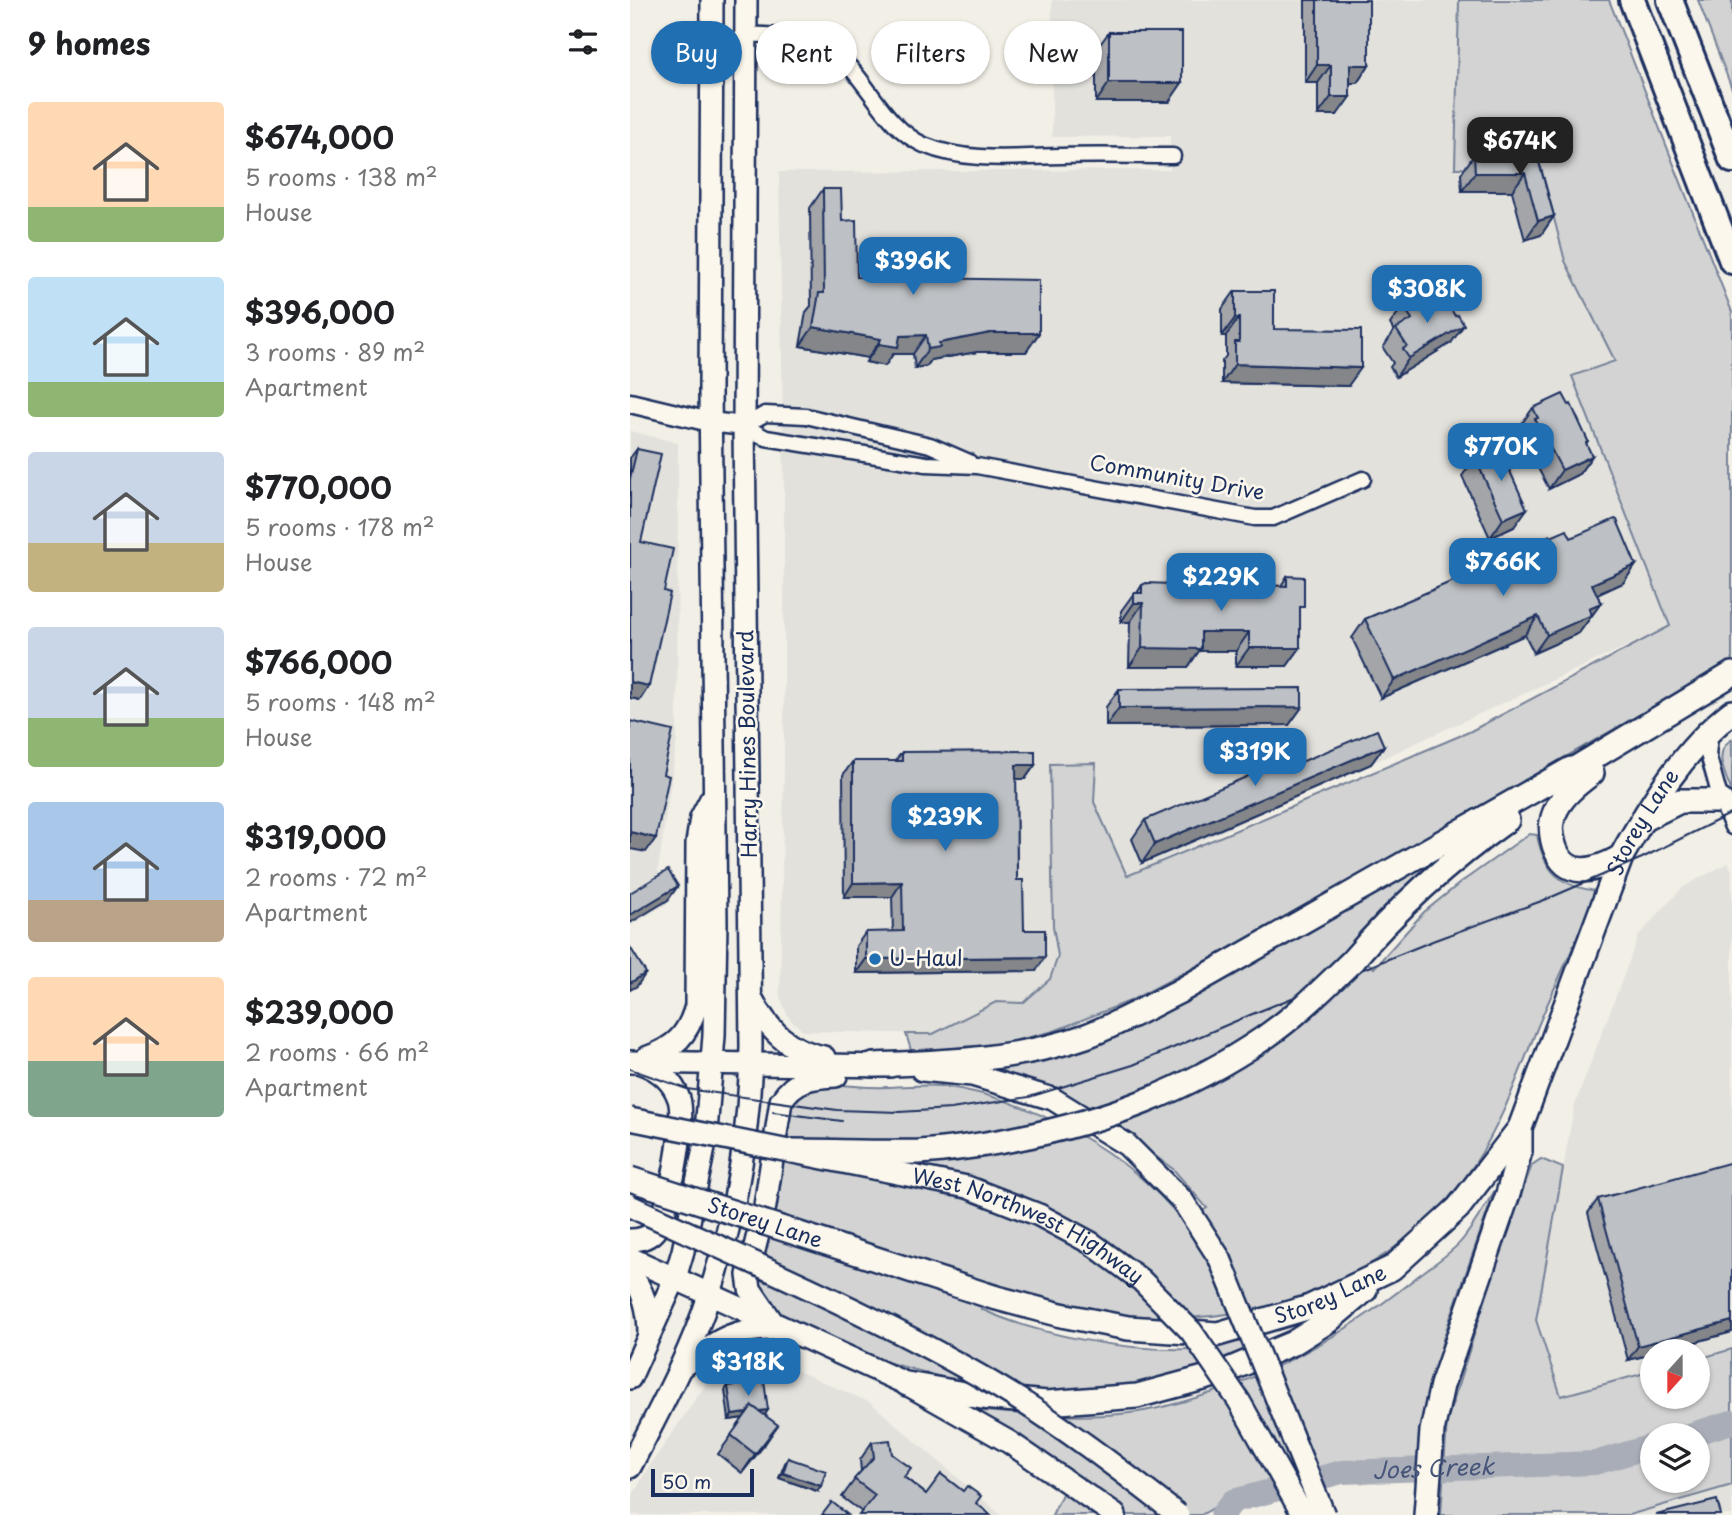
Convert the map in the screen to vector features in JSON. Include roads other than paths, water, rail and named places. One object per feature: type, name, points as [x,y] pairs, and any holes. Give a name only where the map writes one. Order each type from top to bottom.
[{"type":"highway","points":[[1632,0],[1732,261]]},
{"type":"highway","points":[[1671,0],[1732,160]]},
{"type":"highway","points":[[869,1064],[936,1062],[999,1056],[1083,1037],[1118,1023],[1178,992],[1571,769],[1732,674]]},
{"type":"highway","name":"Storey Lane","points":[[630,1178],[993,1297],[1061,1315],[1128,1328],[1218,1334],[1310,1307],[1392,1268],[1458,1208],[1520,1128],[1621,857],[1642,821],[1711,728],[1732,712]]},
{"type":"highway","points":[[1621,857],[1604,866],[1573,869],[1558,856],[1550,829],[1556,810],[1565,796],[1660,718]]},
{"type":"highway","points":[[792,1152],[921,1152],[976,1146],[1067,1129],[1140,1105],[1217,1068],[1265,1037],[1310,1002],[1408,900],[1471,846],[1571,769]]},
{"type":"highway","points":[[1642,821],[1680,801],[1721,801]]},
{"type":"highway","points":[[1426,1515],[1432,1431],[1451,1353],[1508,1194],[1520,1151],[1520,1128]]},
{"type":"highway","points":[[907,1384],[982,1397],[1047,1403],[1138,1396],[1219,1374],[1293,1343],[1328,1321],[1392,1268]]},
{"type":"main road","name":"Harry Hines Boulevard","points":[[711,21],[712,0]]},
{"type":"main road","name":"Harry Hines Boulevard","points":[[630,1466],[678,1369],[710,1294],[731,1220],[746,1123],[751,1063],[744,426],[746,0]]},
{"type":"main road","name":"Harry Hines Boulevard","points":[[630,1378],[675,1278],[692,1212],[705,1143],[712,1062],[716,923],[710,422],[711,84]]},
{"type":"main road","points":[[633,1062],[672,1046],[691,1024],[696,1006],[697,843],[701,818],[715,790]]},
{"type":"main road","points":[[715,824],[749,824]]},
{"type":"main road","points":[[751,996],[772,1031],[805,1054],[972,1075],[1053,1099],[1127,1145],[1182,1200],[1220,1259],[1324,1515]]},
{"type":"main road","points":[[633,1062],[869,1064]]},
{"type":"main road","points":[[630,1240],[647,1237],[656,1230],[664,1214],[678,1150],[680,1117],[680,1101],[664,1076],[652,1067],[633,1062]]},
{"type":"main road","points":[[780,1325],[750,1289],[748,1275],[765,1206],[781,1101],[799,1082],[814,1077],[919,1070]]},
{"type":"main road","name":"West Northwest Highway","points":[[630,1119],[967,1187],[1039,1215],[1091,1243],[1141,1280],[1191,1331],[1239,1401],[1303,1515]]},
{"type":"main road","points":[[630,1206],[914,1340],[997,1386],[1074,1435],[1178,1515]]},
{"type":"main road","points":[[630,1258],[907,1384],[1009,1442],[1115,1515]]},
{"type":"main road","points":[[630,1274],[643,1295],[649,1315],[649,1338]]},
{"type":"main road","points":[[678,1369],[732,1334],[780,1325]]},
{"type":"street","points":[[745,34],[798,37],[831,50],[855,73],[891,121],[906,134],[941,150],[984,157],[1172,156]]},
{"type":"street","name":"Community Drive","points":[[630,403],[710,422],[744,426],[766,438],[926,464],[977,466],[1255,519],[1273,518],[1363,479]]},
{"type":"street","name":"Community Drive","points":[[744,426],[771,414],[806,416],[930,444],[977,466]]},
{"type":"street","points":[[1711,728],[1708,754],[1721,801],[1732,827]]},
{"type":"waterway","name":"Joes Creek","points":[[1710,1429],[1732,1422]]},
{"type":"waterway","name":"Joes Creek","points":[[1222,1515],[1233,1501],[1342,1472],[1595,1463],[1640,1450]]},
{"type":"tram line","points":[[630,1069],[687,1089],[837,1110],[899,1112],[951,1109],[1029,1097],[1133,1065],[1435,940],[1547,899],[1642,858],[1732,813]]},
{"type":"tram line","points":[[773,1112],[842,1121]]},
{"type":"place","name":"U-Haul","points":[[875,959]]}]
